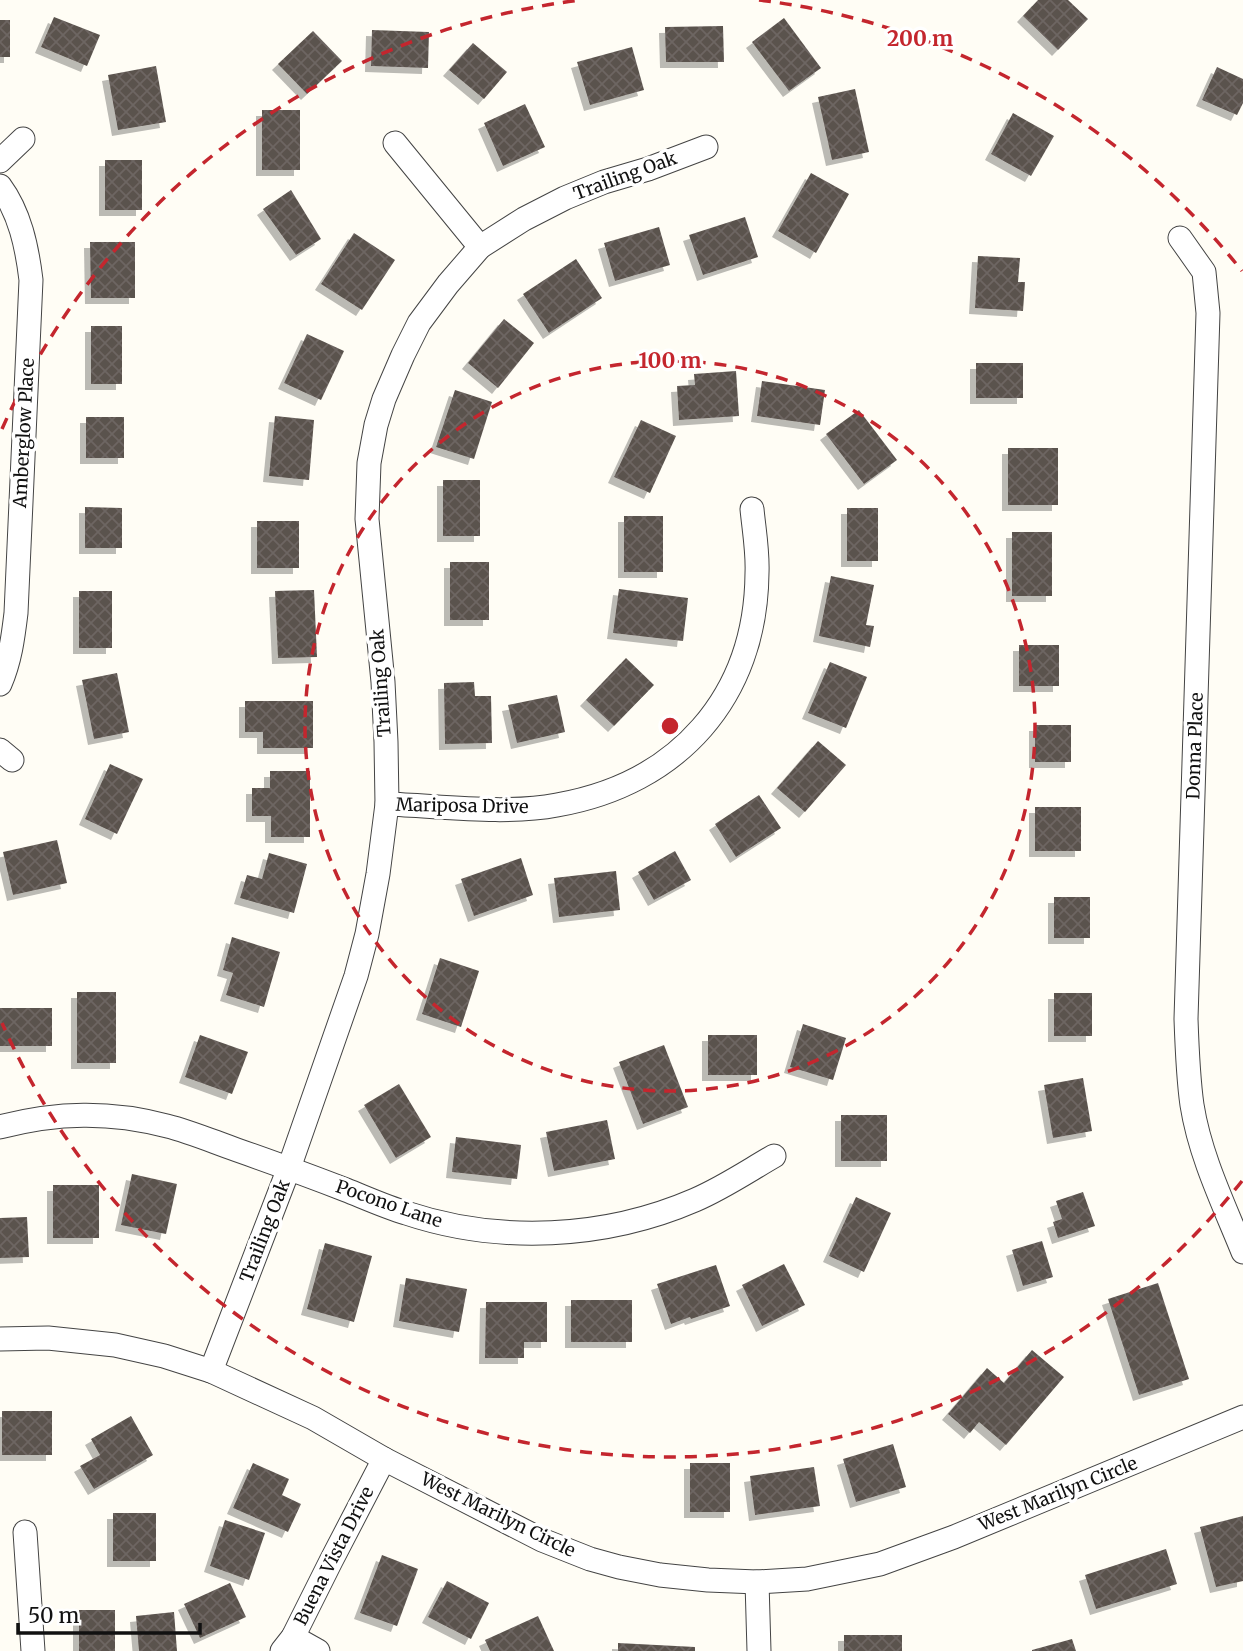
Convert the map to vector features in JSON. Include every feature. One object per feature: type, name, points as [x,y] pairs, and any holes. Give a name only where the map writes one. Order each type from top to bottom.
[{"type":"street","points":[[0,161],[23,139]]},
{"type":"street","points":[[395,143],[480,247]]},
{"type":"street","name":"Trailing Oak","points":[[211,1371],[289,1168],[356,976],[378,874],[387,804],[386,742],[383,682],[367,519],[369,463],[384,399],[419,323],[480,247],[524,219],[565,198],[706,147]]},
{"type":"street","name":"Amberglow Place","points":[[0,186],[18,219],[28,253],[31,281],[16,613],[7,668],[0,684]]},
{"type":"street","name":"Donna Place","points":[[1180,237],[1205,272],[1208,313],[1186,1005],[1188,1073],[1192,1108],[1205,1160],[1243,1252]]},
{"type":"street","name":"Mariposa Drive","points":[[387,804],[513,810],[556,806],[593,797],[631,782],[666,762],[696,734],[719,706],[736,677],[747,648],[754,611],[757,572],[752,509]]},
{"type":"street","name":"Pocono Lane","points":[[0,1127],[51,1116],[86,1114],[169,1126],[406,1213],[462,1227],[514,1233],[562,1232],[611,1226],[652,1216],[696,1200],[774,1156]]},
{"type":"street","name":"West Marilyn Circle","points":[[0,1339],[48,1338],[115,1345],[164,1356],[211,1371],[313,1418],[384,1459],[542,1540],[619,1567],[708,1580],[757,1582],[807,1578],[880,1564],[954,1537],[1243,1417]]},
{"type":"street","name":"Buena Vista Drive","points":[[288,1644],[384,1459]]},
{"type":"street","points":[[25,1532],[33,1651]]},
{"type":"street","points":[[757,1582],[759,1651]]},
{"type":"street","points":[[288,1644],[318,1651]]},
{"type":"building","points":[[1038,0],[1068,0],[1088,19],[1058,50],[1023,16]]},
{"type":"building","points":[[54,17],[100,35],[87,66],[41,47]]},
{"type":"building","points":[[784,18],[821,68],[789,91],[752,42]]},
{"type":"building","points":[[0,20],[10,20],[10,57],[0,57]]},
{"type":"building","points":[[723,26],[724,62],[666,62],[665,27]]},
{"type":"building","points":[[372,30],[429,32],[428,68],[371,66]]},
{"type":"building","points":[[313,31],[342,61],[307,94],[278,64]]},
{"type":"building","points":[[473,43],[507,72],[484,99],[449,70]]},
{"type":"building","points":[[632,47],[644,90],[590,105],[577,62]]},
{"type":"building","points":[[156,66],[166,122],[118,130],[108,75]]},
{"type":"building","points":[[1217,67],[1243,79],[1243,103],[1237,115],[1202,100]]},
{"type":"building","points":[[855,89],[869,152],[832,160],[818,97]]},
{"type":"building","points":[[525,104],[545,147],[503,166],[484,123]]},
{"type":"building","points":[[262,110],[300,110],[300,170],[262,170]]},
{"type":"building","points":[[1013,113],[1054,136],[1031,176],[991,154]]},
{"type":"building","points":[[105,160],[142,160],[142,210],[105,210]]},
{"type":"building","points":[[811,173],[849,194],[816,253],[778,231]]},
{"type":"building","points":[[291,190],[321,239],[296,255],[263,209]]},
{"type":"building","points":[[745,217],[758,257],[703,275],[689,235]]},
{"type":"building","points":[[659,227],[670,265],[615,281],[604,243]]},
{"type":"building","points":[[354,233],[395,260],[362,310],[321,284]]},
{"type":"building","points":[[90,242],[135,242],[135,298],[91,298]]},
{"type":"building","points":[[978,256],[1020,258],[1018,282],[1025,282],[1023,311],[975,308]]},
{"type":"building","points":[[576,259],[602,298],[549,333],[523,294]]},
{"type":"building","points":[[504,319],[534,343],[498,388],[468,363]]},
{"type":"building","points":[[91,326],[122,326],[122,384],[91,384]]},
{"type":"building","points":[[307,334],[344,351],[321,400],[284,383]]},
{"type":"building","points":[[976,363],[1023,363],[1023,398],[976,398]]},
{"type":"building","points":[[736,371],[739,416],[679,420],[677,386],[695,385],[694,374]]},
{"type":"building","points":[[762,381],[825,390],[820,425],[757,416]]},
{"type":"building","points":[[455,390],[492,402],[474,459],[436,447]]},
{"type":"building","points":[[859,410],[897,460],[864,484],[826,434]]},
{"type":"building","points":[[275,416],[314,420],[309,480],[269,476]]},
{"type":"building","points":[[86,417],[124,417],[124,458],[86,458]]},
{"type":"building","points":[[641,420],[676,436],[650,493],[614,477]]},
{"type":"building","points":[[1008,448],[1058,448],[1058,505],[1008,505]]},
{"type":"building","points":[[443,480],[480,480],[480,536],[443,536]]},
{"type":"building","points":[[85,507],[122,508],[122,548],[85,548]]},
{"type":"building","points":[[847,508],[878,508],[878,561],[847,561]]},
{"type":"building","points":[[624,516],[663,516],[663,572],[624,572]]},
{"type":"building","points":[[257,521],[299,521],[299,568],[257,568]]},
{"type":"building","points":[[1012,532],[1052,532],[1052,596],[1012,596]]},
{"type":"building","points":[[450,562],[489,562],[489,620],[450,620]]},
{"type":"building","points":[[831,576],[874,585],[866,625],[874,626],[870,647],[819,636]]},
{"type":"building","points":[[619,589],[688,598],[683,641],[613,633]]},
{"type":"building","points":[[314,590],[317,657],[278,658],[275,591]]},
{"type":"building","points":[[79,591],[112,591],[112,648],[79,648]]},
{"type":"building","points":[[1019,645],[1059,645],[1059,686],[1019,686]]},
{"type":"building","points":[[626,658],[654,685],[614,726],[586,700]]},
{"type":"building","points":[[830,662],[867,677],[846,728],[808,713]]},
{"type":"building","points":[[117,673],[129,732],[94,739],[82,680]]},
{"type":"building","points":[[474,682],[475,696],[491,696],[492,743],[445,744],[444,683]]},
{"type":"building","points":[[557,695],[565,732],[517,743],[508,705]]},
{"type":"building","points":[[245,701],[313,701],[313,748],[263,748],[263,732],[245,732]]},
{"type":"building","points":[[1035,725],[1071,725],[1071,762],[1035,762]]},
{"type":"building","points":[[818,741],[846,765],[805,812],[777,788]]},
{"type":"building","points":[[110,764],[143,779],[117,834],[85,819]]},
{"type":"building","points":[[270,771],[310,771],[310,837],[271,837],[271,816],[252,816],[252,788],[270,788]]},
{"type":"building","points":[[759,795],[781,828],[736,857],[715,824]]},
{"type":"building","points":[[1035,807],[1081,807],[1081,851],[1035,851]]},
{"type":"building","points":[[57,840],[67,883],[13,895],[3,852]]},
{"type":"building","points":[[675,851],[691,880],[654,900],[638,872]]},
{"type":"building","points":[[269,853],[307,864],[294,913],[240,898],[247,875],[262,879]]},
{"type":"building","points":[[521,858],[533,895],[474,916],[461,879]]},
{"type":"building","points":[[616,871],[620,910],[559,917],[554,878]]},
{"type":"building","points":[[1054,897],[1090,897],[1090,938],[1054,938]]},
{"type":"building","points":[[232,937],[280,952],[264,1007],[226,995],[233,973],[223,970]]},
{"type":"building","points":[[440,958],[479,971],[461,1027],[422,1014]]},
{"type":"building","points":[[77,992],[116,992],[116,1063],[77,1063]]},
{"type":"building","points":[[1054,993],[1092,993],[1092,1036],[1054,1036]]},
{"type":"building","points":[[0,1008],[52,1008],[52,1046],[0,1046]]},
{"type":"building","points":[[803,1024],[846,1038],[833,1080],[790,1067]]},
{"type":"building","points":[[200,1035],[248,1052],[232,1094],[185,1077]]},
{"type":"building","points":[[708,1035],[757,1035],[757,1075],[708,1075]]},
{"type":"building","points":[[664,1045],[688,1107],[643,1124],[619,1062]]},
{"type":"building","points":[[1083,1078],[1092,1131],[1053,1138],[1044,1085]]},
{"type":"building","points":[[399,1084],[431,1137],[396,1158],[364,1105]]},
{"type":"building","points":[[841,1115],[887,1115],[887,1161],[841,1161]]},
{"type":"building","points":[[607,1120],[615,1159],[554,1171],[546,1132]]},
{"type":"building","points":[[456,1137],[521,1145],[517,1179],[452,1172]]},
{"type":"building","points":[[132,1174],[177,1184],[166,1234],[121,1225]]},
{"type":"building","points":[[53,1185],[99,1185],[99,1238],[53,1238]]},
{"type":"building","points":[[1083,1192],[1095,1226],[1058,1238],[1053,1222],[1062,1219],[1056,1201]]},
{"type":"building","points":[[856,1197],[891,1213],[864,1272],[829,1256]]},
{"type":"building","points":[[27,1217],[29,1257],[0,1258],[0,1218]]},
{"type":"building","points":[[1042,1241],[1053,1277],[1023,1286],[1012,1250]]},
{"type":"building","points":[[325,1243],[372,1256],[354,1322],[307,1309]]},
{"type":"building","points":[[784,1264],[805,1305],[762,1326],[742,1285]]},
{"type":"building","points":[[716,1265],[730,1306],[671,1324],[657,1284]]},
{"type":"building","points":[[406,1278],[467,1289],[459,1332],[399,1321]]},
{"type":"building","points":[[1158,1283],[1189,1379],[1139,1395],[1108,1299]]},
{"type":"building","points":[[571,1300],[632,1300],[632,1342],[571,1342]]},
{"type":"building","points":[[486,1302],[547,1302],[547,1342],[524,1342],[524,1358],[485,1358]]},
{"type":"building","points":[[1032,1350],[1064,1377],[1006,1445],[979,1422],[970,1433],[948,1414],[987,1368],[1004,1383]]},
{"type":"building","points":[[2,1411],[52,1411],[52,1455],[2,1455]]},
{"type":"building","points":[[131,1416],[153,1455],[94,1489],[80,1466],[100,1455],[91,1439]]},
{"type":"building","points":[[893,1444],[906,1487],[856,1502],[843,1459]]},
{"type":"building","points":[[253,1463],[289,1479],[282,1495],[301,1504],[288,1532],[233,1508]]},
{"type":"building","points":[[690,1463],[730,1463],[730,1512],[690,1512]]},
{"type":"building","points":[[814,1467],[820,1506],[755,1515],[750,1476]]},
{"type":"building","points":[[113,1513],[156,1513],[156,1561],[113,1561]]},
{"type":"building","points":[[1243,1516],[1243,1581],[1216,1587],[1200,1527]]},
{"type":"building","points":[[225,1520],[265,1533],[249,1580],[210,1566]]},
{"type":"building","points":[[1166,1549],[1177,1584],[1096,1609],[1085,1575]]},
{"type":"building","points":[[382,1555],[418,1569],[397,1626],[360,1613]]},
{"type":"building","points":[[447,1581],[489,1603],[471,1639],[428,1617]]},
{"type":"building","points":[[230,1583],[246,1617],[200,1638],[184,1604]]},
{"type":"building","points":[[79,1610],[115,1610],[115,1651],[79,1651]]},
{"type":"building","points":[[174,1612],[177,1651],[139,1651],[136,1616]]},
{"type":"building","points":[[538,1616],[554,1651],[490,1651],[485,1640]]},
{"type":"building","points":[[844,1635],[902,1635],[902,1651],[844,1651]]},
{"type":"building","points":[[1072,1639],[1076,1651],[1032,1651],[1032,1650]]},
{"type":"building","points":[[618,1643],[695,1647],[695,1651],[618,1651]]}]
